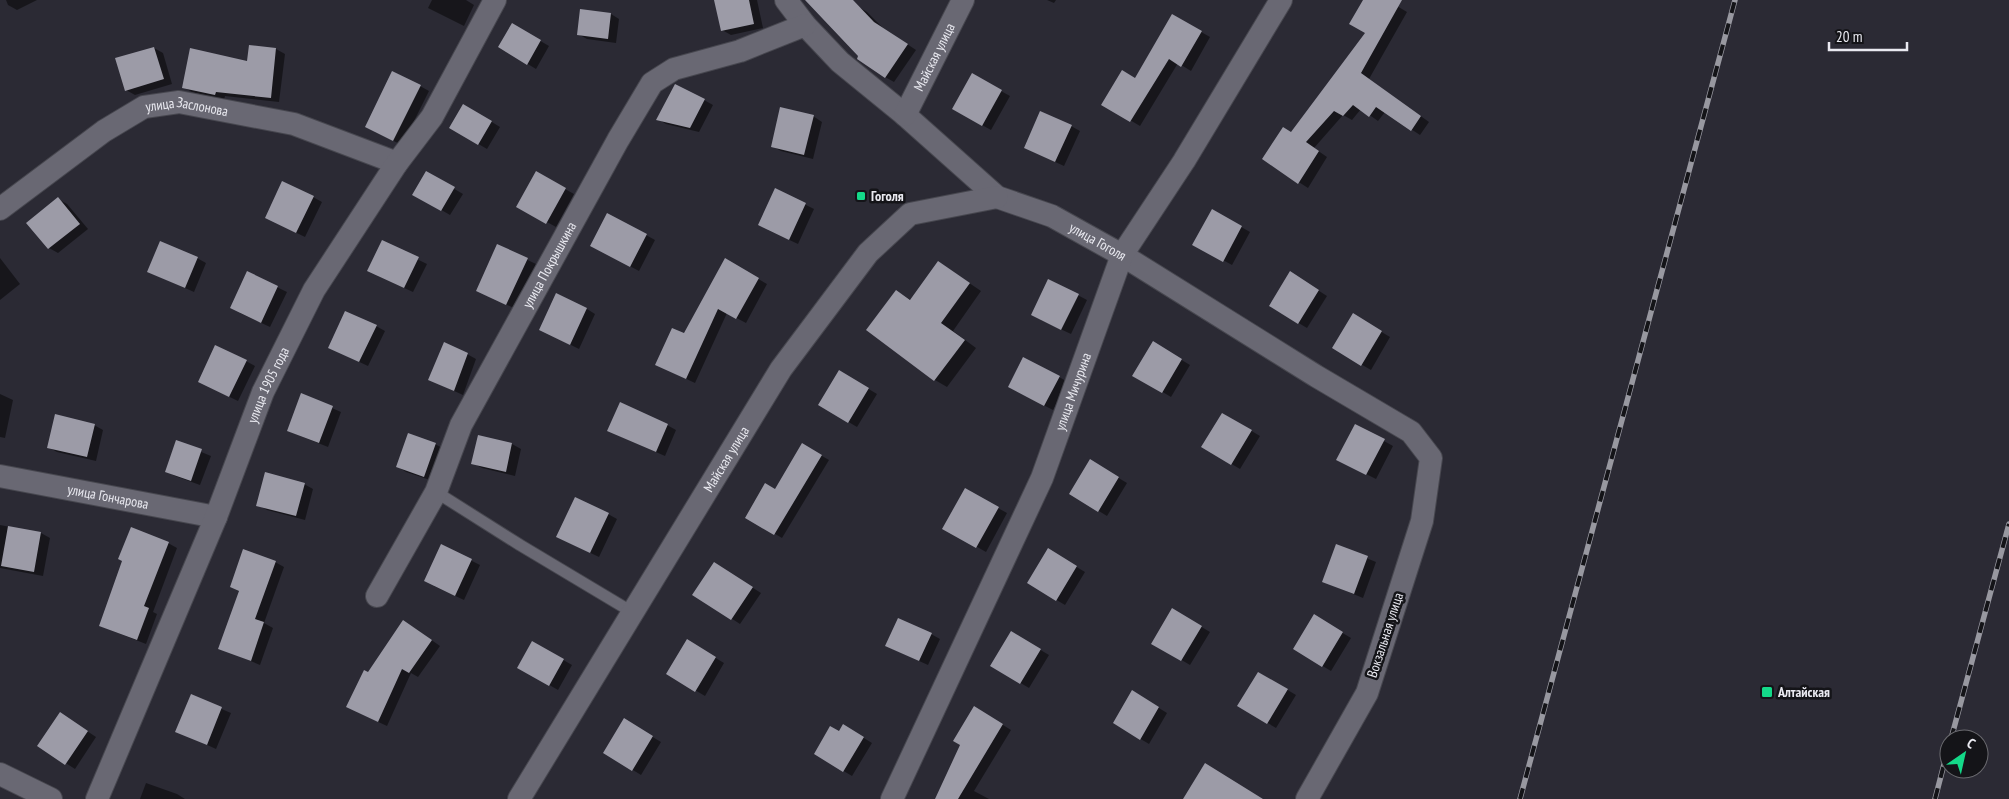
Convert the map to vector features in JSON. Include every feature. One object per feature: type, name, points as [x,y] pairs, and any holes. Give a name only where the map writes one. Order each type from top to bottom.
[{"type":"street","name":"улица 1905 года","points":[[97,799],[216,517],[263,392],[314,290],[397,163],[432,117],[495,0]]},
{"type":"street","name":"улица Гоголя","points":[[786,0],[805,25],[840,62],[904,115],[997,197],[1052,216],[1122,255],[1316,376],[1410,432],[1430,458]]},
{"type":"street","name":"Майская улица","points":[[904,115],[963,0]]},
{"type":"street","name":"улица Мичурина","points":[[892,799],[1042,478],[1122,255],[1184,161],[1281,0]]},
{"type":"street","name":"улица Покрышкина","points":[[377,596],[436,492],[461,425],[613,148],[652,83],[674,69],[740,51],[805,25]]},
{"type":"street","name":"улица Заслонова","points":[[0,209],[104,132],[144,107],[178,102],[294,124],[397,163]]},
{"type":"street","name":"Майская улица","points":[[519,799],[781,369],[868,253],[910,214],[997,197]]},
{"type":"street","name":"Вокзальная улица","points":[[1307,799],[1367,693],[1422,521],[1430,458]]},
{"type":"street","name":"улица Гончарова","points":[[0,476],[216,517]]},
{"type":"street","points":[[0,774],[51,799]]},
{"type":"lane","points":[[436,492],[632,612]]},
{"type":"building","points":[[714,0],[749,0],[754,24],[721,31]]},
{"type":"building","points":[[805,0],[853,0],[874,22],[908,44],[885,78],[857,59],[858,56]]},
{"type":"building","points":[[1363,0],[1402,0],[1361,73],[1421,116],[1411,131],[1376,107],[1369,117],[1353,105],[1343,116],[1334,111],[1306,142],[1319,151],[1298,184],[1262,159],[1283,127],[1291,132],[1365,33],[1349,24]]},
{"type":"building","points":[[580,9],[611,13],[608,39],[577,35]]},
{"type":"building","points":[[1172,14],[1202,31],[1181,67],[1169,59],[1130,122],[1101,105],[1122,70],[1135,78]]},
{"type":"building","points":[[512,23],[541,40],[527,65],[498,47]]},
{"type":"building","points":[[249,45],[276,48],[271,98],[216,92],[215,95],[182,88],[190,48],[247,61]]},
{"type":"building","points":[[154,47],[164,79],[125,91],[115,58]]},
{"type":"building","points":[[392,71],[421,85],[393,141],[365,127]]},
{"type":"building","points":[[972,73],[1002,90],[982,126],[952,109]]},
{"type":"building","points":[[675,84],[705,99],[690,128],[656,120]]},
{"type":"building","points":[[463,104],[492,121],[478,145],[449,128]]},
{"type":"building","points":[[780,107],[814,115],[804,155],[771,147]]},
{"type":"building","points":[[1040,111],[1072,125],[1055,162],[1024,148]]},
{"type":"building","points":[[426,171],[455,187],[441,211],[412,195]]},
{"type":"building","points":[[536,171],[566,188],[546,224],[516,207]]},
{"type":"building","points":[[282,181],[314,196],[296,233],[265,218]]},
{"type":"building","points":[[775,188],[806,203],[789,240],[758,225]]},
{"type":"building","points":[[58,197],[80,224],[48,249],[26,223]]},
{"type":"building","points":[[1212,209],[1242,226],[1223,262],[1192,245]]},
{"type":"building","points":[[607,213],[647,234],[630,267],[590,246]]},
{"type":"building","points":[[382,240],[419,257],[404,288],[367,271]]},
{"type":"building","points":[[160,241],[198,257],[185,288],[147,272]]},
{"type":"building","points":[[497,244],[528,258],[506,305],[476,291]]},
{"type":"building","points":[[725,258],[759,278],[736,319],[718,309],[686,379],[655,365],[672,328],[684,333]]},
{"type":"building","points":[[938,261],[970,283],[941,323],[965,340],[934,381],[866,330],[896,290],[910,300]]},
{"type":"building","points":[[247,271],[278,286],[261,323],[230,308]]},
{"type":"building","points":[[1290,271],[1319,290],[1298,324],[1269,306]]},
{"type":"building","points":[[1048,279],[1079,294],[1061,330],[1031,315]]},
{"type":"building","points":[[556,293],[587,308],[570,345],[539,330]]},
{"type":"building","points":[[345,311],[377,325],[359,362],[328,348]]},
{"type":"building","points":[[1353,313],[1382,331],[1361,366],[1332,348]]},
{"type":"building","points":[[1153,341],[1182,359],[1162,393],[1132,376]]},
{"type":"building","points":[[444,342],[468,353],[454,391],[428,380]]},
{"type":"building","points":[[215,345],[247,360],[229,397],[198,382]]},
{"type":"building","points":[[1023,357],[1060,376],[1044,406],[1008,387]]},
{"type":"building","points":[[839,370],[869,388],[848,423],[818,405]]},
{"type":"building","points":[[301,393],[333,406],[319,443],[287,431]]},
{"type":"building","points":[[620,402],[668,424],[656,452],[607,431]]},
{"type":"building","points":[[1222,413],[1252,430],[1231,465],[1201,447]]},
{"type":"building","points":[[55,414],[95,424],[87,457],[47,448]]},
{"type":"building","points":[[1355,424],[1385,439],[1366,475],[1336,460]]},
{"type":"building","points":[[408,433],[436,443],[424,477],[396,467]]},
{"type":"building","points":[[478,435],[512,443],[506,472],[471,464]]},
{"type":"building","points":[[176,440],[202,449],[191,481],[165,472]]},
{"type":"building","points":[[802,443],[822,455],[774,535],[745,518],[765,483],[775,489]]},
{"type":"building","points":[[1090,459],[1119,477],[1098,512],[1069,494]]},
{"type":"building","points":[[265,472],[305,483],[296,516],[256,506]]},
{"type":"building","points":[[965,488],[999,507],[976,548],[942,529]]},
{"type":"building","points":[[575,497],[609,513],[590,553],[556,537]]},
{"type":"building","points":[[8,526],[41,532],[34,572],[1,566]]},
{"type":"building","points":[[131,527],[169,542],[144,606],[149,608],[137,640],[99,626],[122,561],[118,559]]},
{"type":"building","points":[[441,544],[472,559],[455,596],[424,581]]},
{"type":"building","points":[[1336,544],[1368,556],[1354,594],[1322,582]]},
{"type":"building","points":[[1048,548],[1077,566],[1056,601],[1027,583]]},
{"type":"building","points":[[243,549],[276,561],[255,619],[264,622],[251,661],[218,649],[239,591],[230,587]]},
{"type":"building","points":[[714,562],[753,587],[731,620],[692,595]]},
{"type":"building","points":[[1172,608],[1202,626],[1181,661],[1151,644]]},
{"type":"building","points":[[1314,614],[1343,632],[1322,667],[1293,649]]},
{"type":"building","points":[[898,618],[932,633],[919,661],[885,646]]},
{"type":"building","points":[[403,620],[432,640],[409,673],[402,669],[378,722],[346,707],[364,670],[368,672]]},
{"type":"building","points":[[1011,631],[1041,649],[1020,684],[990,666]]},
{"type":"building","points":[[687,639],[716,657],[695,692],[666,674]]},
{"type":"building","points":[[532,641],[564,659],[549,686],[517,668]]},
{"type":"building","points":[[1258,672],[1288,689],[1267,724],[1237,706]]},
{"type":"building","points":[[1132,690],[1159,707],[1140,740],[1113,723]]},
{"type":"building","points":[[191,694],[222,707],[207,745],[175,732]]},
{"type":"building","points":[[974,706],[1003,724],[958,799],[935,799],[960,745],[953,741]]},
{"type":"building","points":[[60,712],[88,731],[65,765],[37,746]]},
{"type":"building","points":[[624,718],[653,736],[632,771],[603,753]]},
{"type":"building","points":[[843,724],[864,737],[843,772],[814,754],[830,726],[839,731]]},
{"type":"building","points":[[1205,763],[1263,799],[1183,799]]},
{"type":"railway","points":[[1520,799],[1735,0]]},
{"type":"railway","points":[[1954,729],[2009,524]]},
{"type":"railway","points":[[1935,799],[1940,779]]},
{"type":"place","name":"Гоголя","points":[[861,196]]},
{"type":"place","name":"Алтайская","points":[[1767,692]]}]
